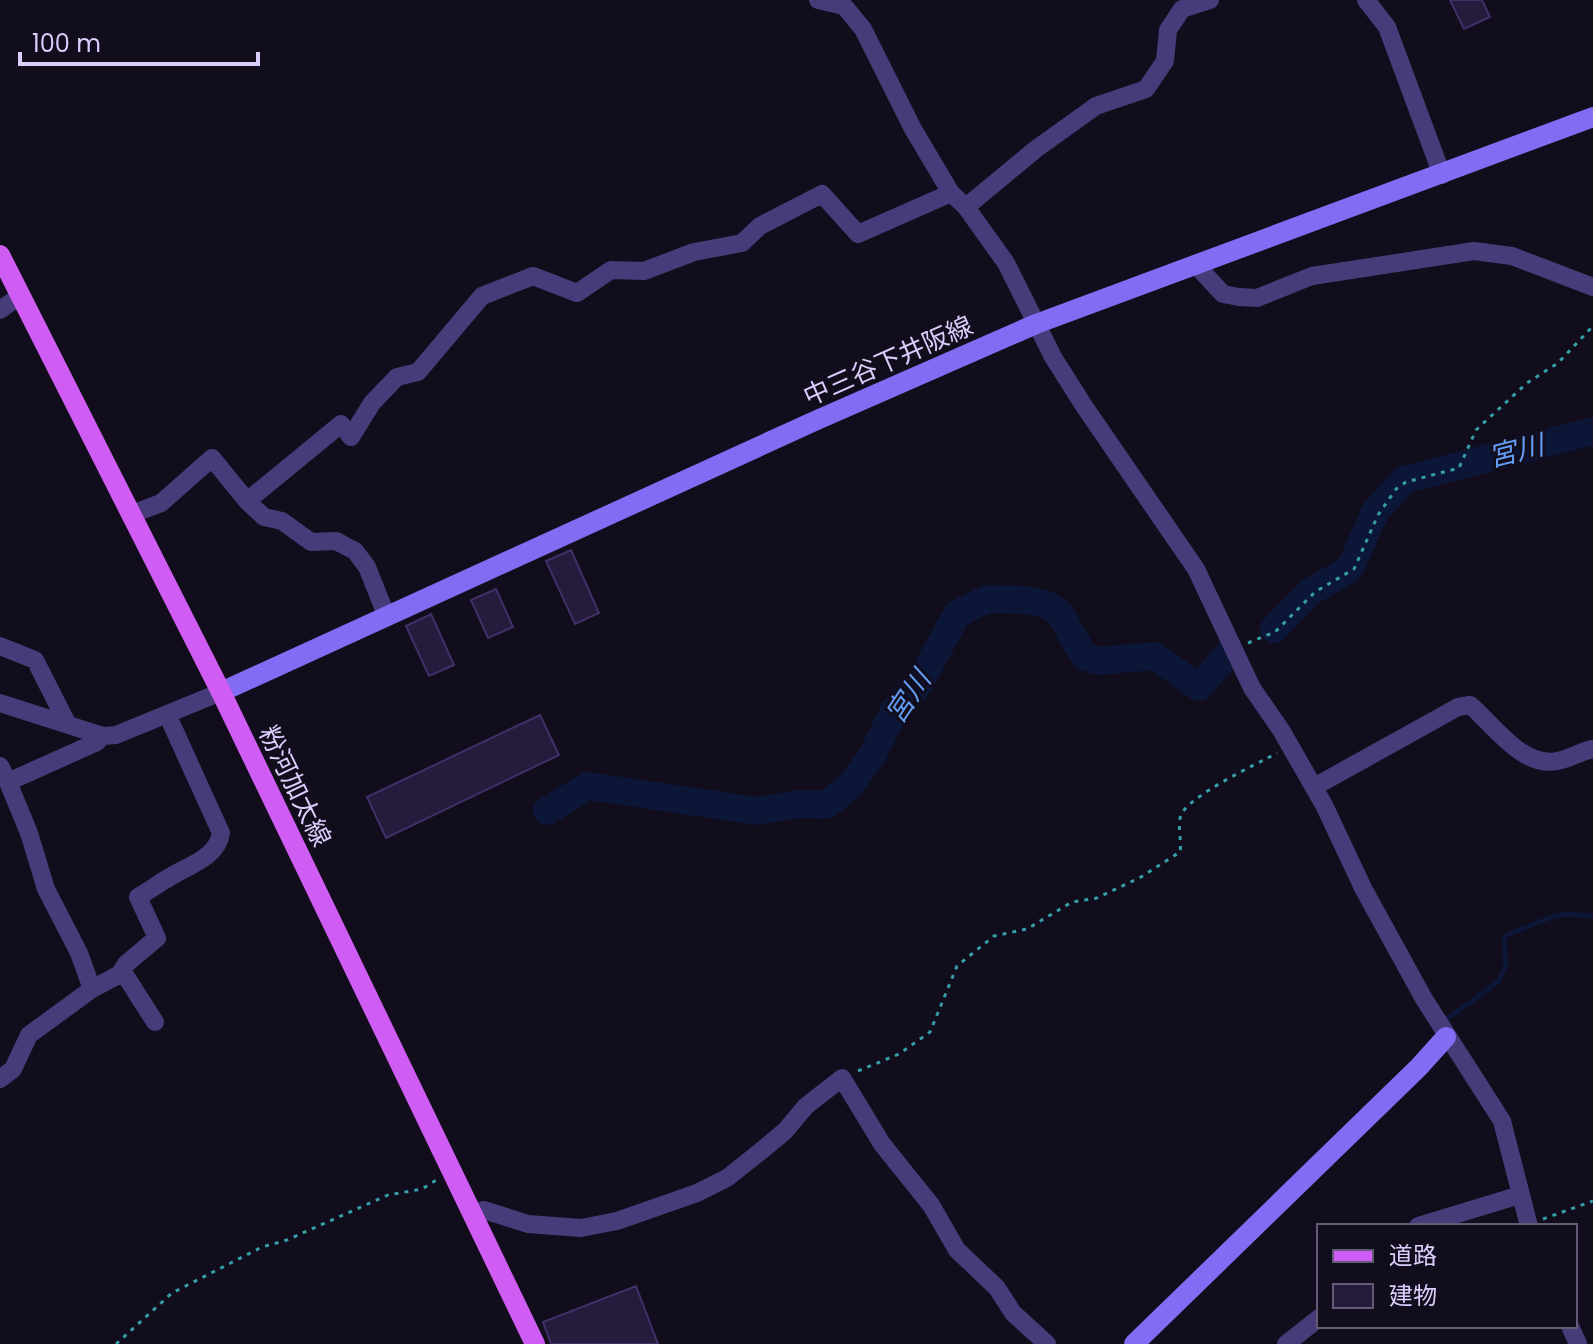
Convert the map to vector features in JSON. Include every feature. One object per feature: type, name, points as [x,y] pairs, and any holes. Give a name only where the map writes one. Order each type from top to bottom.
[{"type":"main road","name":"中三谷下井阪線","points":[[221,692],[817,420],[1036,324],[1593,117]]},
{"type":"main road","name":"粉河加太線","points":[[0,255],[221,692],[535,1344]]},
{"type":"main road","points":[[1134,1344],[1446,1037]]},
{"type":"street","points":[[818,0],[844,6],[863,29],[913,129],[951,193],[966,207],[1006,263],[1036,324],[1084,406],[1196,569],[1252,688],[1314,787],[1363,888],[1446,1037],[1502,1121],[1529,1224]]},
{"type":"street","points":[[966,207],[1036,149],[1096,106],[1146,89],[1165,61],[1168,30],[1182,9],[1210,0]]},
{"type":"street","points":[[1372,2],[1387,27],[1442,175]]},
{"type":"street","points":[[247,501],[341,424],[351,437],[372,403],[397,377],[418,372],[482,296],[533,276],[577,293],[611,270],[644,271],[694,252],[742,243],[760,226],[822,194],[858,234],[951,193]]},
{"type":"street","points":[[1195,264],[1223,294],[1239,297],[1257,298],[1312,276],[1474,251],[1512,256],[1593,287]]},
{"type":"street","points":[[0,310],[20,296]]},
{"type":"street","points":[[132,514],[161,503],[212,458],[264,517],[282,521],[311,542],[336,541],[355,551],[367,567],[387,617]]},
{"type":"street","points":[[0,646],[35,660],[67,723]]},
{"type":"street","points":[[0,703],[103,736],[116,735],[221,692]]},
{"type":"street","points":[[1314,787],[1458,707],[1470,705],[1518,750],[1540,761],[1557,761],[1593,749]]},
{"type":"street","points":[[0,1079],[13,1069],[29,1035],[92,989],[120,974],[126,964],[157,938],[138,897],[172,875],[202,861],[220,842],[221,833],[167,714]]},
{"type":"street","points":[[92,989],[79,953],[46,889],[29,833],[4,774],[97,742],[103,736]]},
{"type":"street","points":[[120,974],[129,978],[155,1022]]},
{"type":"street","points":[[473,1214],[484,1210],[528,1224],[581,1228],[617,1221],[697,1193],[727,1178],[785,1131],[806,1106],[842,1078],[882,1144],[931,1205],[957,1250],[997,1288],[1013,1313],[1047,1344]]},
{"type":"street","points":[[1425,1224],[1520,1195]]},
{"type":"street","points":[[1286,1344],[1317,1320]]},
{"type":"path","points":[[1233,649],[1275,632],[1315,592],[1354,569],[1378,515],[1396,489],[1406,482],[1459,468],[1476,430],[1527,383],[1558,363],[1593,326]]},
{"type":"path","points":[[842,1078],[899,1054],[930,1032],[957,966],[994,936],[1027,929],[1072,902],[1097,898],[1141,877],[1180,852],[1179,818],[1189,802],[1290,746]]},
{"type":"path","points":[[116,1344],[172,1293],[262,1247],[287,1240],[388,1195],[422,1189],[451,1170]]},
{"type":"path","points":[[1532,1224],[1593,1201]]},
{"type":"building","points":[[1450,0],[1482,0],[1490,17],[1464,29]]},
{"type":"building","points":[[571,550],[599,613],[575,624],[546,561]]},
{"type":"building","points":[[496,589],[513,627],[488,638],[471,600]]},
{"type":"building","points":[[431,614],[454,665],[429,676],[406,626]]},
{"type":"building","points":[[540,715],[559,755],[386,838],[367,797]]},
{"type":"building","points":[[636,1286],[658,1344],[551,1344],[543,1322]]},
{"type":"waterway","name":"宮川","points":[[1274,629],[1311,591],[1351,566],[1375,512],[1404,480],[1593,431]]},
{"type":"waterway","name":"宮川","points":[[547,811],[588,786],[757,811],[799,804],[826,805],[851,785],[873,754],[894,711],[919,684],[957,614],[987,599],[1045,604],[1059,612],[1084,656],[1098,661],[1154,656],[1199,687],[1228,654]]},
{"type":"waterway","points":[[1444,1021],[1498,982],[1506,965],[1504,940],[1507,935],[1554,916],[1593,916]]}]
